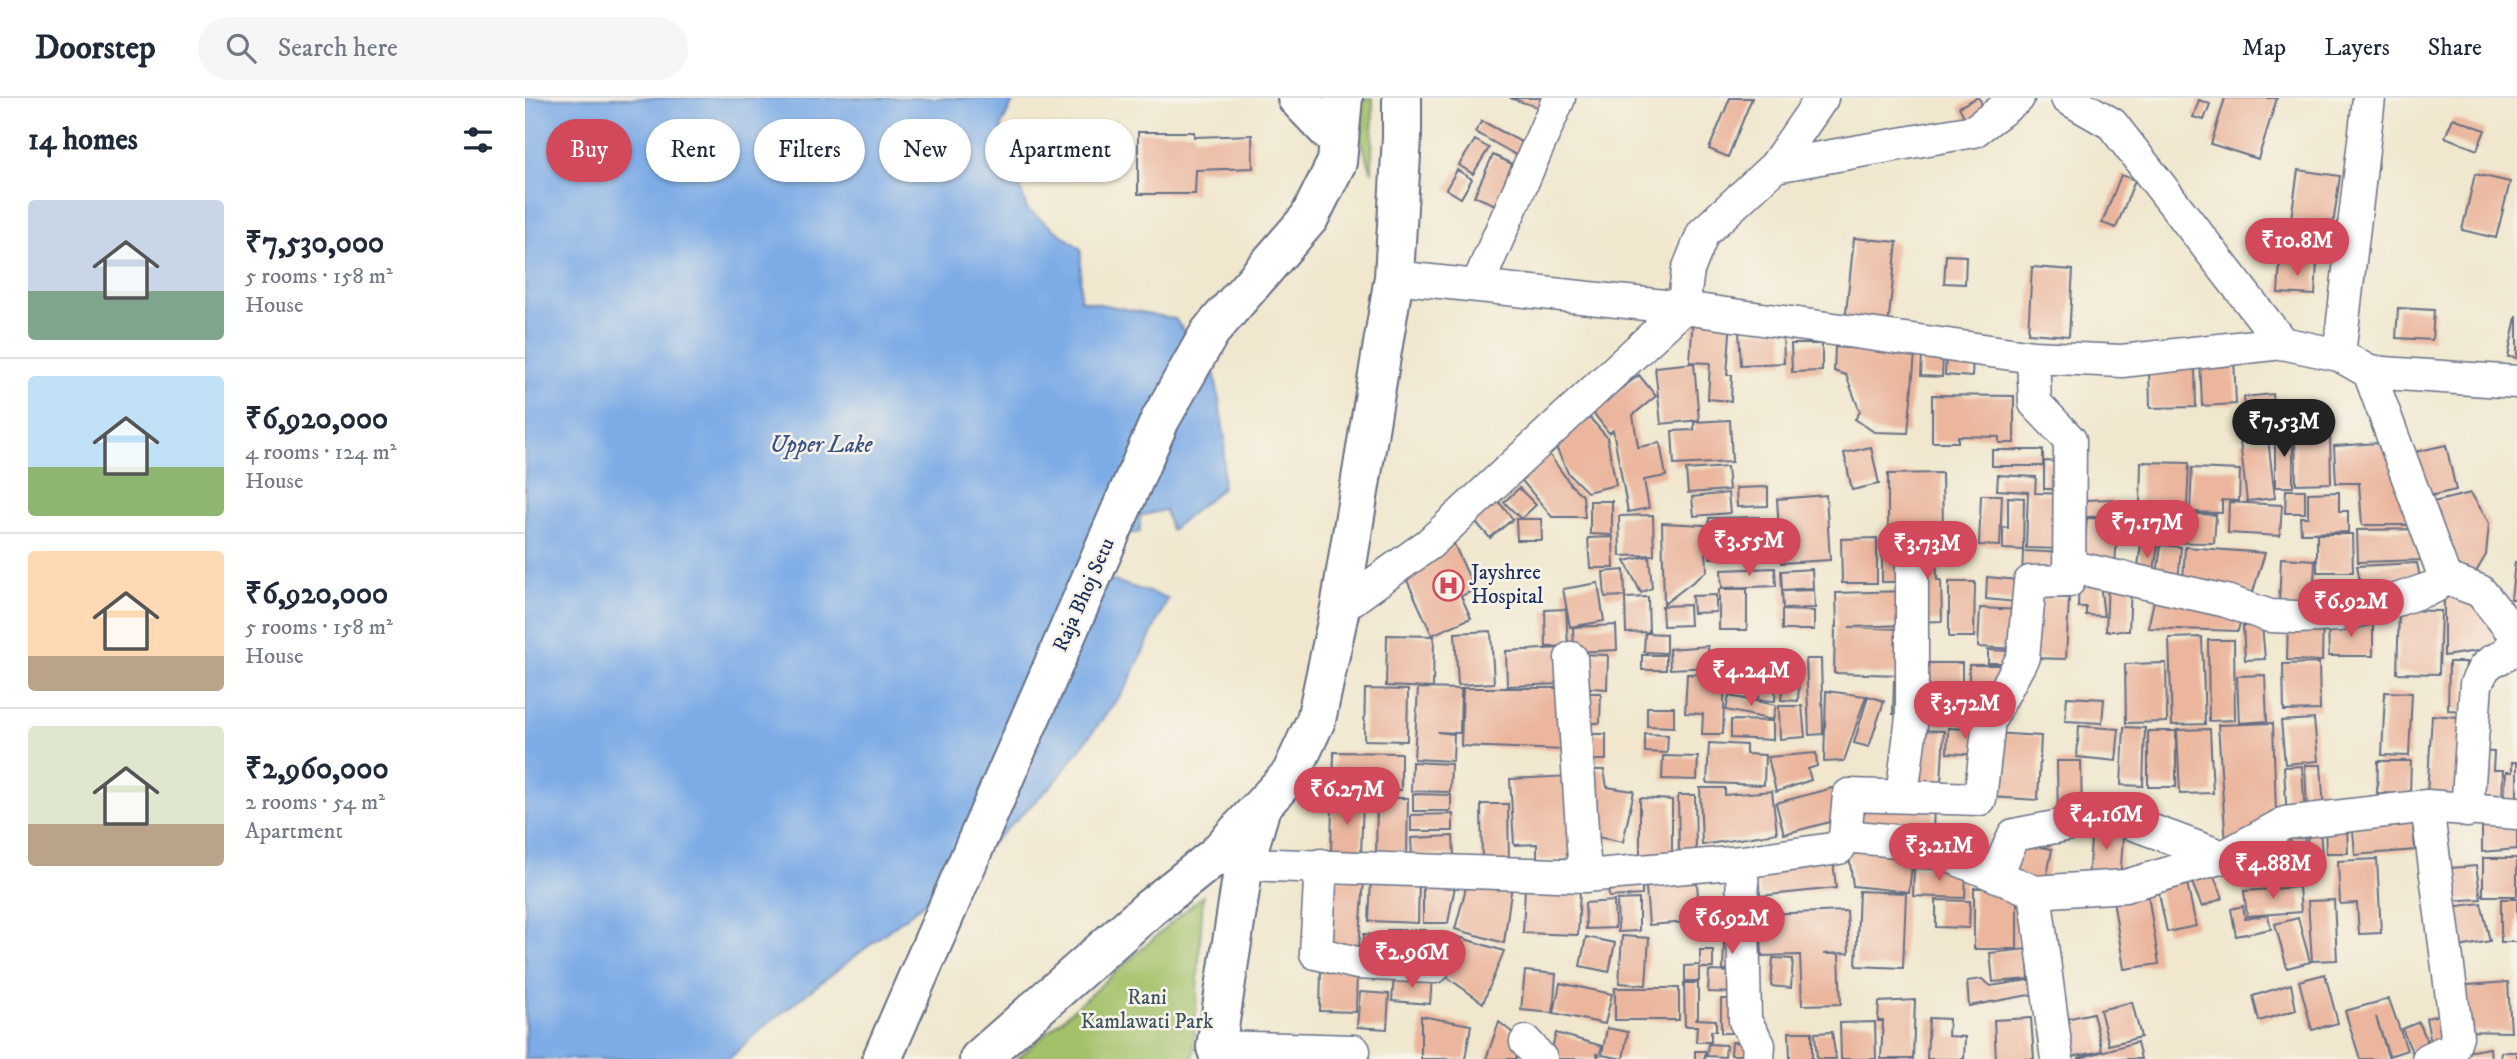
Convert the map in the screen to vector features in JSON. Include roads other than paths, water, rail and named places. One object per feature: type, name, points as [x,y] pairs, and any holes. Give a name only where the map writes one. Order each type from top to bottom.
[{"type":"main road","points":[[1297,98],[1338,152]]},
{"type":"main road","name":"Raja Bhoj Setu","points":[[882,1059],[1160,420],[1210,332],[1309,218],[1338,152],[1343,98]]},
{"type":"main road","points":[[979,1059],[1150,908],[1215,856],[1291,774],[1316,720],[1341,608],[1394,276],[1402,98]]},
{"type":"main road","points":[[1218,1053],[1244,864],[1261,809]]},
{"type":"street","points":[[1477,286],[1559,98]]},
{"type":"street","points":[[1341,608],[1429,544],[1683,309],[1688,270],[1703,233],[1775,166],[1822,98]]},
{"type":"street","points":[[1775,166],[1974,131],[2018,98]]},
{"type":"street","points":[[2067,98],[2112,124],[2282,343]]},
{"type":"street","points":[[2339,355],[2369,98]]},
{"type":"street","points":[[1394,276],[1683,309],[2033,357],[2122,361],[2282,343],[2339,355],[2369,372],[2517,382]]},
{"type":"street","points":[[1244,864],[1585,876],[1742,862],[1839,848],[1845,836],[1849,794],[1980,799],[1989,722],[2023,657],[2030,582],[2069,581],[2070,440],[2035,403],[2033,357]]},
{"type":"street","points":[[2369,372],[2445,578],[2480,591],[2517,637],[2504,656],[2484,668],[2476,684],[2467,811]]},
{"type":"street","points":[[1902,796],[1912,717],[1912,541]]},
{"type":"street","points":[[2069,566],[2226,601],[2270,616],[2297,617],[2340,615],[2376,607],[2434,587],[2445,578]]},
{"type":"street","points":[[1571,658],[1585,876]]},
{"type":"street","points":[[1845,836],[1919,843],[2035,892],[2125,886],[2223,857],[2285,823],[2427,806],[2517,813]]},
{"type":"street","points":[[2427,806],[2457,1036],[2453,1048],[2428,1059]]},
{"type":"street","points":[[1997,874],[2014,835],[2112,816],[2223,857]]},
{"type":"street","points":[[1742,862],[1745,1021],[1759,1045],[1758,1059]]},
{"type":"street","points":[[1321,865],[1316,953],[1357,963],[1434,967]]},
{"type":"street","points":[[2035,892],[2057,1059]]},
{"type":"street","points":[[1218,1053],[1354,1051]]},
{"type":"water","name":"Upper Lake","points":[[525,98],[1015,98],[1004,119],[985,119],[985,182],[1019,182],[1027,209],[1081,249],[1080,300],[1175,319],[1215,375],[1225,440],[1222,488],[1171,530],[1165,510],[1140,516],[1140,532],[1101,537],[1097,576],[1168,598],[1127,686],[1056,781],[955,879],[761,1029],[729,1059],[525,1059]]},
{"type":"place","name":"Jayshree Hospital","points":[[1448,585]]},
{"type":"park label","name":"Rani Kamlawati Park","points":[[1147,1010]]}]
